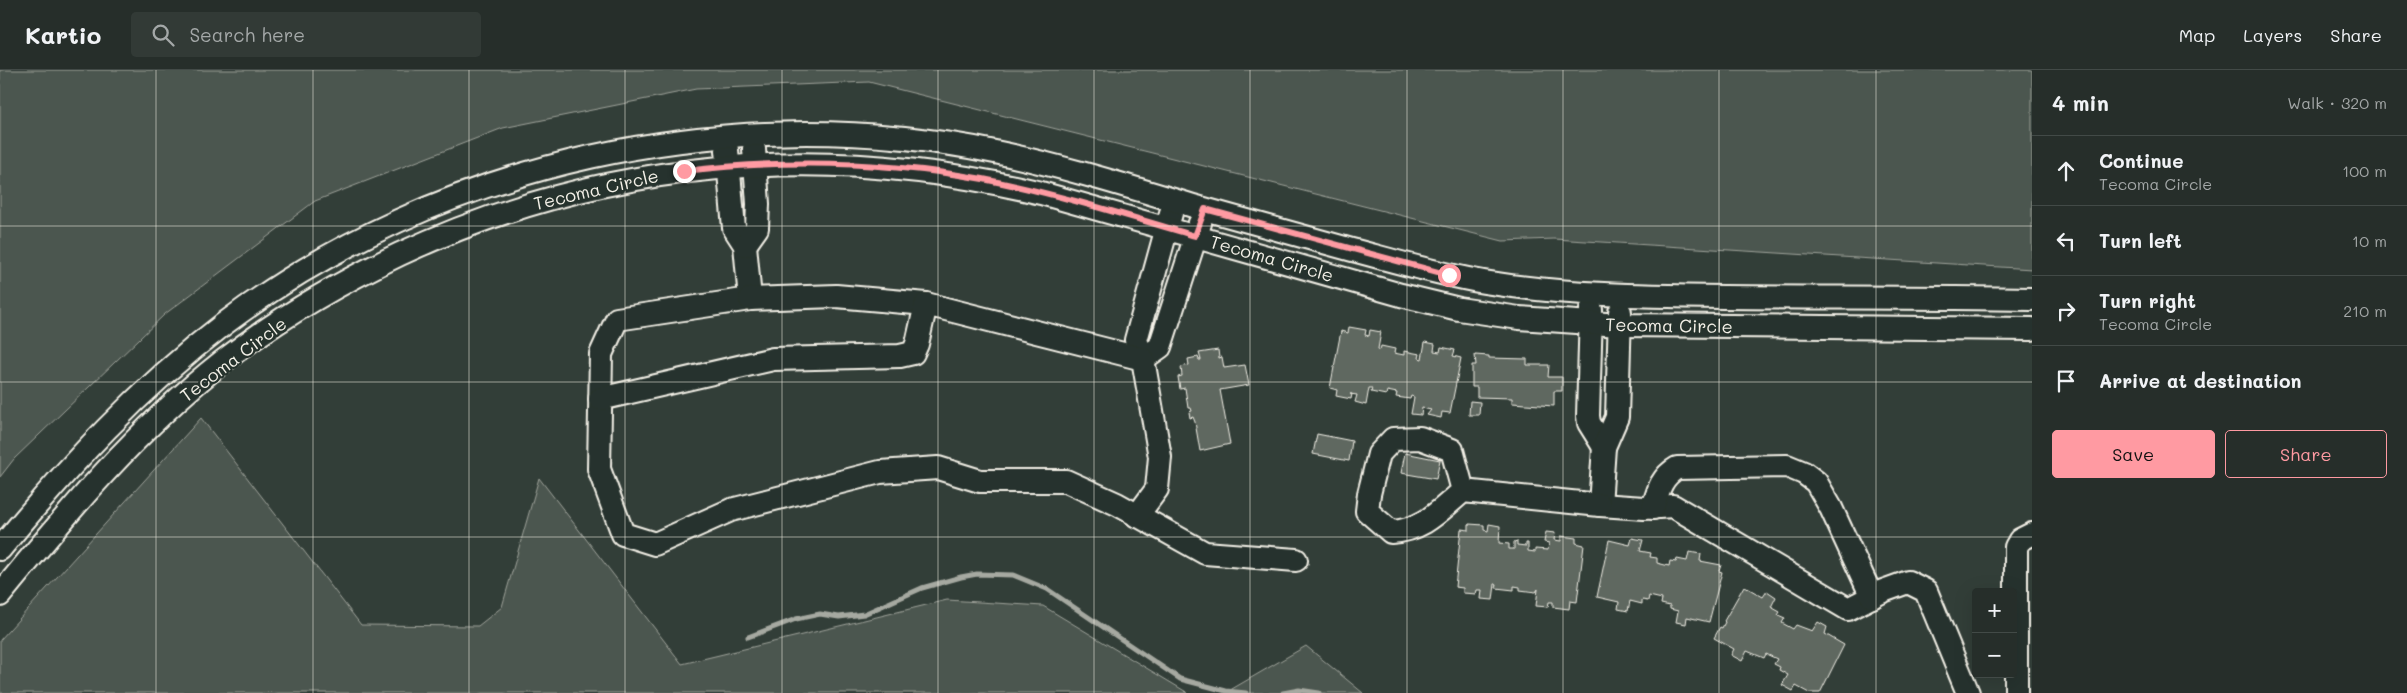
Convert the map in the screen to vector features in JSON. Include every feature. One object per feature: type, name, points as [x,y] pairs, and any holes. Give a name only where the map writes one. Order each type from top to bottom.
[{"type":"street","name":"Tecoma Circle","points":[[0,549],[111,422],[178,362],[248,308],[331,256],[432,207],[488,186],[546,168],[633,149],[725,137],[842,134],[932,141],[1049,164],[1205,209],[1449,275],[1541,290],[1620,296],[2032,299]]},
{"type":"street","points":[[745,245],[757,228],[758,204],[754,136]]},
{"type":"street","points":[[725,137],[734,228],[745,245],[750,299]]},
{"type":"street","name":"Tecoma Circle","points":[[0,596],[71,510],[134,442],[223,362],[296,311],[345,281],[455,230],[510,210],[625,180],[728,166],[755,164],[864,165],[982,179],[1041,193],[1401,295],[1459,309],[1519,318],[1620,325],[2032,329]]},
{"type":"street","points":[[1137,516],[1157,489],[1160,457],[1143,359],[1136,340],[1174,200]]},
{"type":"street","points":[[1205,209],[1160,347],[1143,359],[926,304],[836,296],[750,299],[617,319],[601,354],[599,469],[623,534],[656,544],[731,510],[880,472],[938,468],[980,481],[1066,481],[1137,516],[1205,553],[1296,560]]},
{"type":"street","points":[[331,256],[345,281]]},
{"type":"street","points":[[1592,294],[1589,423],[1604,446]]},
{"type":"street","points":[[1600,505],[1604,446],[1617,417],[1620,296]]},
{"type":"street","points":[[600,399],[773,359],[900,356],[913,353],[917,344],[926,304]]},
{"type":"street","points":[[1589,377],[1619,377]]},
{"type":"street","points":[[1463,491],[1452,450],[1420,438],[1393,439],[1379,454],[1369,494],[1367,511],[1391,532],[1408,531],[1423,524],[1463,491],[1600,505],[1653,508],[1673,506],[1848,609],[1908,582],[1926,591],[1968,693]]},
{"type":"street","points":[[1653,508],[1663,479],[1668,473],[1677,468],[1787,466],[1804,473],[1816,482],[1831,508],[1872,597]]},
{"type":"street","points":[[49,491],[71,510]]},
{"type":"street","points":[[2016,693],[2016,548],[2020,540],[2032,534]]},
{"type":"shaded area","points":[[0,70],[2032,70],[2032,269],[1554,239],[1503,241],[869,82],[696,89],[503,128],[315,201],[165,314],[14,459],[0,477]]},
{"type":"shaded area","points":[[201,418],[361,625],[478,626],[502,607],[539,478],[682,664],[947,600],[1043,606],[1188,693],[0,693],[0,640]]},
{"type":"shaded area","points":[[1306,646],[1363,693],[1225,693]]},
{"type":"building","points":[[1349,327],[1366,330],[1365,335],[1369,336],[1370,330],[1381,332],[1378,349],[1380,350],[1381,346],[1395,349],[1394,353],[1404,355],[1404,351],[1420,354],[1419,358],[1422,359],[1425,342],[1435,344],[1434,351],[1440,352],[1441,347],[1455,350],[1453,356],[1461,358],[1450,413],[1442,412],[1441,418],[1427,415],[1431,410],[1422,408],[1421,415],[1411,414],[1414,397],[1411,396],[1410,399],[1396,397],[1397,393],[1387,391],[1386,395],[1371,392],[1372,388],[1369,388],[1366,405],[1355,402],[1357,395],[1352,394],[1351,399],[1336,396],[1337,390],[1330,388],[1341,331],[1348,333]]},
{"type":"building","points":[[1218,350],[1219,358],[1222,357],[1224,368],[1245,365],[1249,385],[1220,390],[1230,444],[1200,451],[1195,422],[1193,417],[1190,418],[1189,412],[1192,411],[1191,408],[1188,408],[1185,388],[1180,389],[1178,377],[1182,376],[1181,367],[1189,365],[1188,359],[1198,357],[1201,360],[1199,353]]},
{"type":"building","points":[[1475,355],[1489,356],[1489,358],[1527,359],[1527,365],[1549,365],[1548,377],[1562,377],[1562,391],[1554,391],[1554,406],[1512,403],[1512,398],[1477,397],[1477,387],[1472,387],[1472,365],[1476,365]]},
{"type":"building","points":[[1470,401],[1480,402],[1479,415],[1469,415]]},
{"type":"building","points":[[1317,434],[1352,441],[1349,461],[1313,454]]},
{"type":"building","points":[[1405,453],[1440,460],[1436,479],[1401,473]]},
{"type":"building","points":[[1469,524],[1484,525],[1484,530],[1488,531],[1489,524],[1500,526],[1499,543],[1509,544],[1509,549],[1514,549],[1514,542],[1517,541],[1517,545],[1526,546],[1526,543],[1528,543],[1528,551],[1535,552],[1535,549],[1548,550],[1549,543],[1544,542],[1546,532],[1555,533],[1554,540],[1561,541],[1561,536],[1576,538],[1576,543],[1584,545],[1577,602],[1570,601],[1569,609],[1553,607],[1553,602],[1549,602],[1548,607],[1536,606],[1538,589],[1536,592],[1520,590],[1520,587],[1514,586],[1514,590],[1496,588],[1497,584],[1495,584],[1493,600],[1481,599],[1482,590],[1477,590],[1476,594],[1463,593],[1463,588],[1455,587],[1461,529],[1469,530]]},
{"type":"building","points":[[1632,538],[1643,540],[1640,551],[1651,553],[1650,557],[1657,558],[1657,563],[1669,566],[1670,561],[1676,562],[1677,559],[1687,561],[1689,552],[1701,554],[1700,561],[1721,565],[1719,571],[1722,572],[1709,622],[1687,617],[1686,624],[1676,622],[1678,611],[1670,609],[1670,606],[1661,604],[1662,599],[1649,596],[1648,601],[1642,600],[1642,604],[1630,601],[1628,611],[1618,609],[1619,602],[1597,597],[1609,540],[1630,545]]},
{"type":"building","points":[[1744,586],[1763,597],[1767,591],[1776,597],[1771,607],[1780,612],[1778,615],[1785,618],[1782,623],[1793,629],[1796,625],[1812,631],[1818,622],[1827,627],[1825,634],[1844,645],[1820,693],[1809,693],[1796,686],[1793,691],[1782,685],[1788,675],[1779,670],[1780,667],[1774,664],[1777,659],[1766,654],[1764,658],[1747,651],[1742,661],[1731,655],[1734,649],[1714,638],[1720,627],[1722,628]]},
{"type":"waterway","points":[[748,637],[796,619],[820,614],[839,617],[864,614],[922,588],[961,577],[977,574],[1013,575],[1047,589],[1180,679],[1226,691],[1246,693]]},
{"type":"waterway","points":[[1283,693],[1299,690],[1319,693]]},
{"type":"route","points":[[684,171],[755,164],[894,167],[982,179],[1041,193],[1195,236],[1205,209],[1449,275]]}]
